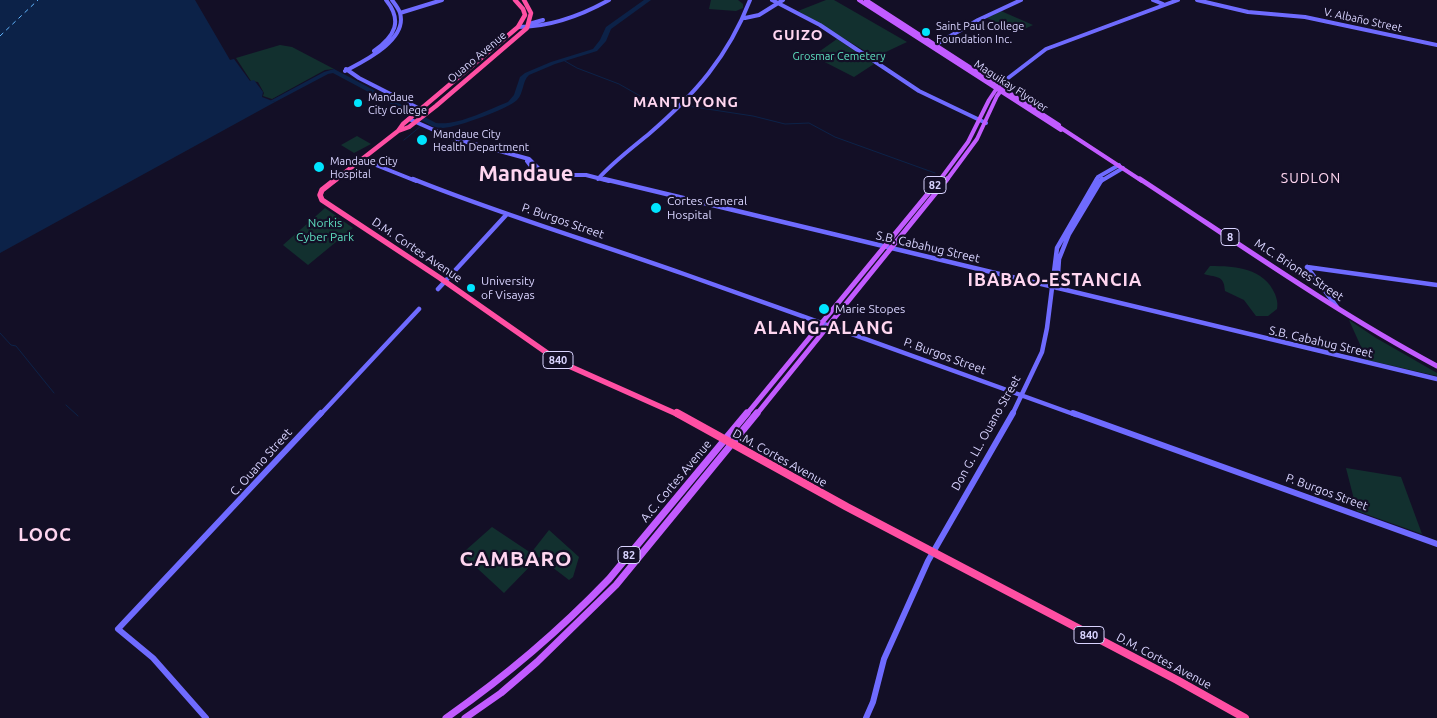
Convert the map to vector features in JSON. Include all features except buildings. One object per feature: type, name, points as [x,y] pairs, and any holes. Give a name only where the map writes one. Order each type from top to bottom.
[{"type":"highway","name":"Ouano Avenue","points":[[416,118],[518,27],[525,15],[523,9],[515,0]]},
{"type":"highway","points":[[524,0],[532,14],[528,26]]},
{"type":"highway","name":"Ouano Avenue","points":[[416,118],[528,26]]},
{"type":"highway","name":"840","points":[[361,159],[416,118]]},
{"type":"highway","name":"D.M. Cortes Avenue","points":[[361,159],[322,190],[320,195],[322,200],[445,281],[506,326],[559,361],[669,409],[932,552],[1245,718]]},
{"type":"main road","name":"M.C. Briones Street","points":[[858,0],[989,83],[1000,87],[1337,307],[1398,345],[1437,366]]},
{"type":"main road","name":"M.C. Briones Street","points":[[866,0],[943,50],[989,83]]},
{"type":"main road","name":"M.C. Briones Street","points":[[943,50],[957,61]]},
{"type":"main road","name":"M.C. Briones Street","points":[[938,51],[957,61]]},
{"type":"main road","name":"Maguikay Flyover","points":[[957,61],[1058,126]]},
{"type":"main road","points":[[989,83],[992,95]]},
{"type":"main road","name":"M.C. Briones Street","points":[[1000,87],[1012,100],[1055,127],[1077,138]]},
{"type":"main road","name":"A.C. Cortes Avenue","points":[[789,369],[821,324],[886,247],[968,143],[983,122],[992,95],[1000,87]]},
{"type":"main road","name":"A.C. Cortes Avenue","points":[[446,718],[490,688],[531,654],[582,607],[728,442],[861,287],[919,216],[972,146],[1000,87]]},
{"type":"main road","points":[[994,102],[1002,99],[1012,100]]},
{"type":"main road","name":"M.C. Briones Street","points":[[1058,126],[1077,138]]},
{"type":"main road","points":[[913,213],[919,216]]},
{"type":"main road","points":[[855,284],[861,287]]},
{"type":"main road","name":"A.C. Cortes Avenue","points":[[465,718],[507,687],[565,636],[616,585],[728,442]]},
{"type":"main road","points":[[639,543],[646,548]]},
{"type":"street","points":[[345,70],[384,43],[395,27],[396,12],[386,0]]},
{"type":"street","points":[[345,70],[372,56],[397,35],[401,11],[392,0]]},
{"type":"street","points":[[401,11],[433,0]]},
{"type":"street","points":[[396,12],[442,0]]},
{"type":"street","points":[[568,12],[602,0]]},
{"type":"street","points":[[518,27],[597,7],[609,0]]},
{"type":"street","points":[[598,179],[607,168],[680,104],[722,58],[744,18],[750,0]]},
{"type":"street","points":[[772,0],[781,1],[820,24],[919,91],[983,122]]},
{"type":"street","points":[[935,45],[978,20],[1021,0]]},
{"type":"street","points":[[1153,0],[1163,4]]},
{"type":"street","points":[[1000,87],[1029,60],[1046,49],[1178,0]]},
{"type":"street","name":"V. Albaño Street","points":[[1197,0],[1248,12],[1305,17],[1437,45]]},
{"type":"street","points":[[744,18],[755,17],[781,1]]},
{"type":"street","points":[[528,26],[559,15]]},
{"type":"street","name":"S.B. Cabahug Street","points":[[345,70],[426,126],[452,138],[520,157],[530,163],[538,175],[598,179],[1437,380]]},
{"type":"street","name":"P. Burgos Street","points":[[361,159],[476,204],[543,224],[1437,544]]},
{"type":"street","name":"Don G. LL. Ouano Street","points":[[866,718],[873,702],[884,659],[932,552],[1022,396],[1043,345],[1054,287],[1057,258],[1070,228],[1102,179],[1121,167]]},
{"type":"street","points":[[438,289],[508,214]]},
{"type":"street","points":[[1337,307],[1308,267],[1437,285]]},
{"type":"street","name":"C. Ouano Street","points":[[206,718],[153,658],[118,629],[419,309]]},
{"type":"green space","points":[[711,0],[738,0],[743,4],[743,8],[736,11],[709,9]]},
{"type":"green space","points":[[826,0],[834,0],[907,42],[875,57],[798,11]]},
{"type":"green space","points":[[1001,11],[1033,25],[1018,32],[987,18]]},
{"type":"green space","name":"Grosmar Cemetery","points":[[837,39],[874,64],[854,77],[813,56]]},
{"type":"green space","points":[[280,45],[292,47],[334,69],[325,70],[272,99],[263,96],[264,93],[258,82],[251,81],[236,58]]},
{"type":"green space","points":[[357,136],[371,144],[354,153],[341,145]]},
{"type":"green space","name":"Norkis Cyber Park","points":[[325,208],[353,228],[308,265],[283,245]]},
{"type":"green space","points":[[1210,266],[1248,270],[1264,279],[1275,294],[1277,309],[1268,316],[1256,316],[1244,300],[1225,291],[1222,280],[1204,274]]},
{"type":"green space","points":[[1349,320],[1437,373],[1437,376],[1367,360]]},
{"type":"green space","points":[[1346,468],[1401,477],[1422,534],[1357,511]]},
{"type":"green space","points":[[492,527],[531,553],[549,530],[579,557],[573,577],[569,580],[539,557],[504,593],[464,556],[466,550]]},
{"type":"water","points":[[0,0],[195,0],[230,60],[234,59],[250,81],[254,80],[263,92],[262,97],[275,102],[0,253]]},
{"type":"waterway","points":[[273,101],[326,73],[334,71],[434,125],[443,126],[459,123],[510,103],[517,96],[523,77],[527,74],[553,63],[595,50],[603,41],[608,28],[648,0]]},
{"type":"waterway","points":[[563,60],[577,68],[619,84],[642,97],[677,104]]},
{"type":"waterway","points":[[681,105],[753,116],[785,124],[809,123],[835,137],[935,173]]},
{"type":"waterway","points":[[404,140],[421,126]]},
{"type":"waterway","points":[[0,333],[11,345],[16,346],[54,393]]},
{"type":"waterway","points":[[66,405],[78,416]]},
{"type":"ferry route","points":[[0,36],[38,0]]},
{"type":"place","name":"Saint Paul College Foundation Inc.","points":[[926,32]]},
{"type":"place","name":"Mandaue City College","points":[[358,103]]},
{"type":"place","name":"Mandaue City Health Department","points":[[422,140]]},
{"type":"place","name":"Mandaue City Hospital","points":[[319,167]]},
{"type":"place","name":"Cortes General Hospital","points":[[656,208]]},
{"type":"place","name":"University of Visayas","points":[[471,288]]},
{"type":"place","name":"Marie Stopes","points":[[824,309]]},
{"type":"district","name":"GUIZO","points":[[798,35]]},
{"type":"district","name":"MANTUYONG","points":[[686,102]]},
{"type":"district","name":"Mandaue","points":[[526,174]]},
{"type":"district","name":"SUDLON","points":[[1311,178]]},
{"type":"district","name":"IBABAO-ESTANCIA","points":[[1055,280]]},
{"type":"district","name":"ALANG-ALANG","points":[[824,328]]},
{"type":"district","name":"LOOC","points":[[45,535]]},
{"type":"district","name":"CAMBARO","points":[[516,559]]}]
